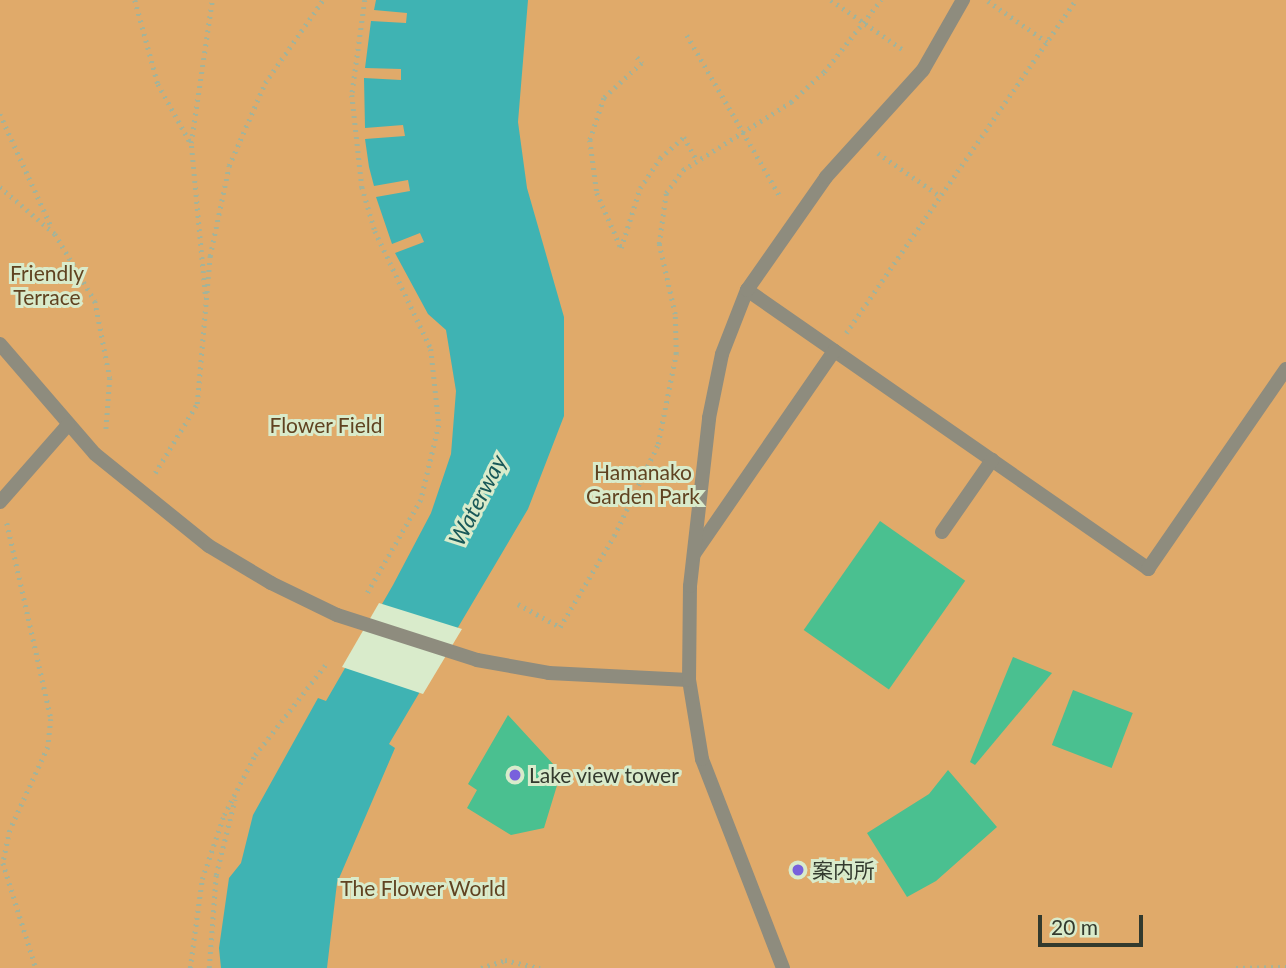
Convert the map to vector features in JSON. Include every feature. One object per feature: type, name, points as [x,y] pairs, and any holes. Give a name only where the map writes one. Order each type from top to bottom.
[{"type":"lane","points":[[783,968],[702,759],[689,680],[693,556],[709,418],[722,354],[747,290],[794,220],[925,65],[963,0]]},
{"type":"lane","points":[[747,290],[1148,569],[1286,369]]},
{"type":"lane","points":[[0,344],[68,425],[99,458],[140,494],[228,558],[337,615],[406,641],[477,660],[592,677],[689,680]]},
{"type":"lane","points":[[693,556],[834,351]]},
{"type":"lane","points":[[1,501],[68,425]]},
{"type":"lane","points":[[942,532],[992,460]]},
{"type":"path","points":[[135,0],[158,84],[191,143]]},
{"type":"path","points":[[207,302],[197,250],[191,143],[212,0]]},
{"type":"path","points":[[140,494],[197,404],[218,211],[245,124],[288,44],[323,0]]},
{"type":"path","points":[[365,0],[352,95],[362,187],[375,231],[431,349],[439,425],[421,500],[368,594]]},
{"type":"path","points":[[831,0],[925,65]]},
{"type":"path","points":[[518,604],[560,627],[614,536],[658,444],[676,354],[659,219],[666,193],[698,160],[743,133],[824,72],[865,24],[881,0]]},
{"type":"path","points":[[987,0],[1048,42]]},
{"type":"path","points":[[834,351],[1076,0]]},
{"type":"path","points":[[687,35],[794,220]]},
{"type":"path","points":[[637,57],[642,63],[604,98],[590,141],[597,193],[621,248],[640,188],[660,158],[684,137],[698,160]]},
{"type":"path","points":[[0,114],[55,234],[95,301],[108,352],[109,404],[99,458]]},
{"type":"path","points":[[860,140],[940,196]]},
{"type":"path","points":[[0,187],[55,234]]},
{"type":"path","points":[[1,501],[51,719],[48,747],[10,830],[2,863],[36,968]]},
{"type":"path","points":[[190,968],[202,879],[239,784],[274,727],[327,664]]},
{"type":"path","points":[[209,968],[216,875],[239,784]]},
{"type":"path","points":[[481,968],[505,960],[540,968]]},
{"type":"path","points":[[1236,968],[1286,967]]},
{"type":"green space","name":"Hamanako Garden Park","points":[[0,0],[1286,0],[1286,968],[0,968]]},
{"type":"water","name":"Waterway","points":[[376,0],[528,0],[518,122],[527,188],[564,317],[564,416],[528,509],[389,744],[395,748],[337,883],[327,968],[221,968],[219,948],[229,878],[241,863],[253,815],[318,698],[326,701],[393,585],[431,513],[451,454],[456,391],[446,330],[428,314],[395,253],[424,242],[420,233],[392,244],[376,197],[410,191],[408,180],[374,186],[369,167],[365,139],[405,136],[403,125],[365,128],[364,78],[401,80],[401,69],[365,68],[371,21],[406,23],[407,13],[374,10]]},
{"type":"pier","points":[[379,603],[462,629],[423,694],[342,667]]},
{"type":"building","points":[[880,521],[965,581],[889,690],[804,630]]},
{"type":"building","points":[[1013,657],[1052,673],[975,765],[970,762]]},
{"type":"building","points":[[1073,690],[1133,713],[1112,768],[1052,745]]},
{"type":"building","points":[[508,715],[554,765],[559,779],[544,828],[511,835],[467,808],[477,790],[468,784]]},
{"type":"building","points":[[948,770],[997,827],[936,881],[907,897],[867,833],[929,794]]},
{"type":"place","name":"Lake view tower","points":[[515,775]]},
{"type":"place","name":"案内所","points":[[798,870]]},
{"type":"park label","name":"Friendly Terrace","points":[[47,285]]},
{"type":"park label","name":"Flower Field","points":[[326,425]]},
{"type":"park label","name":"The Flower World","points":[[423,888]]}]
